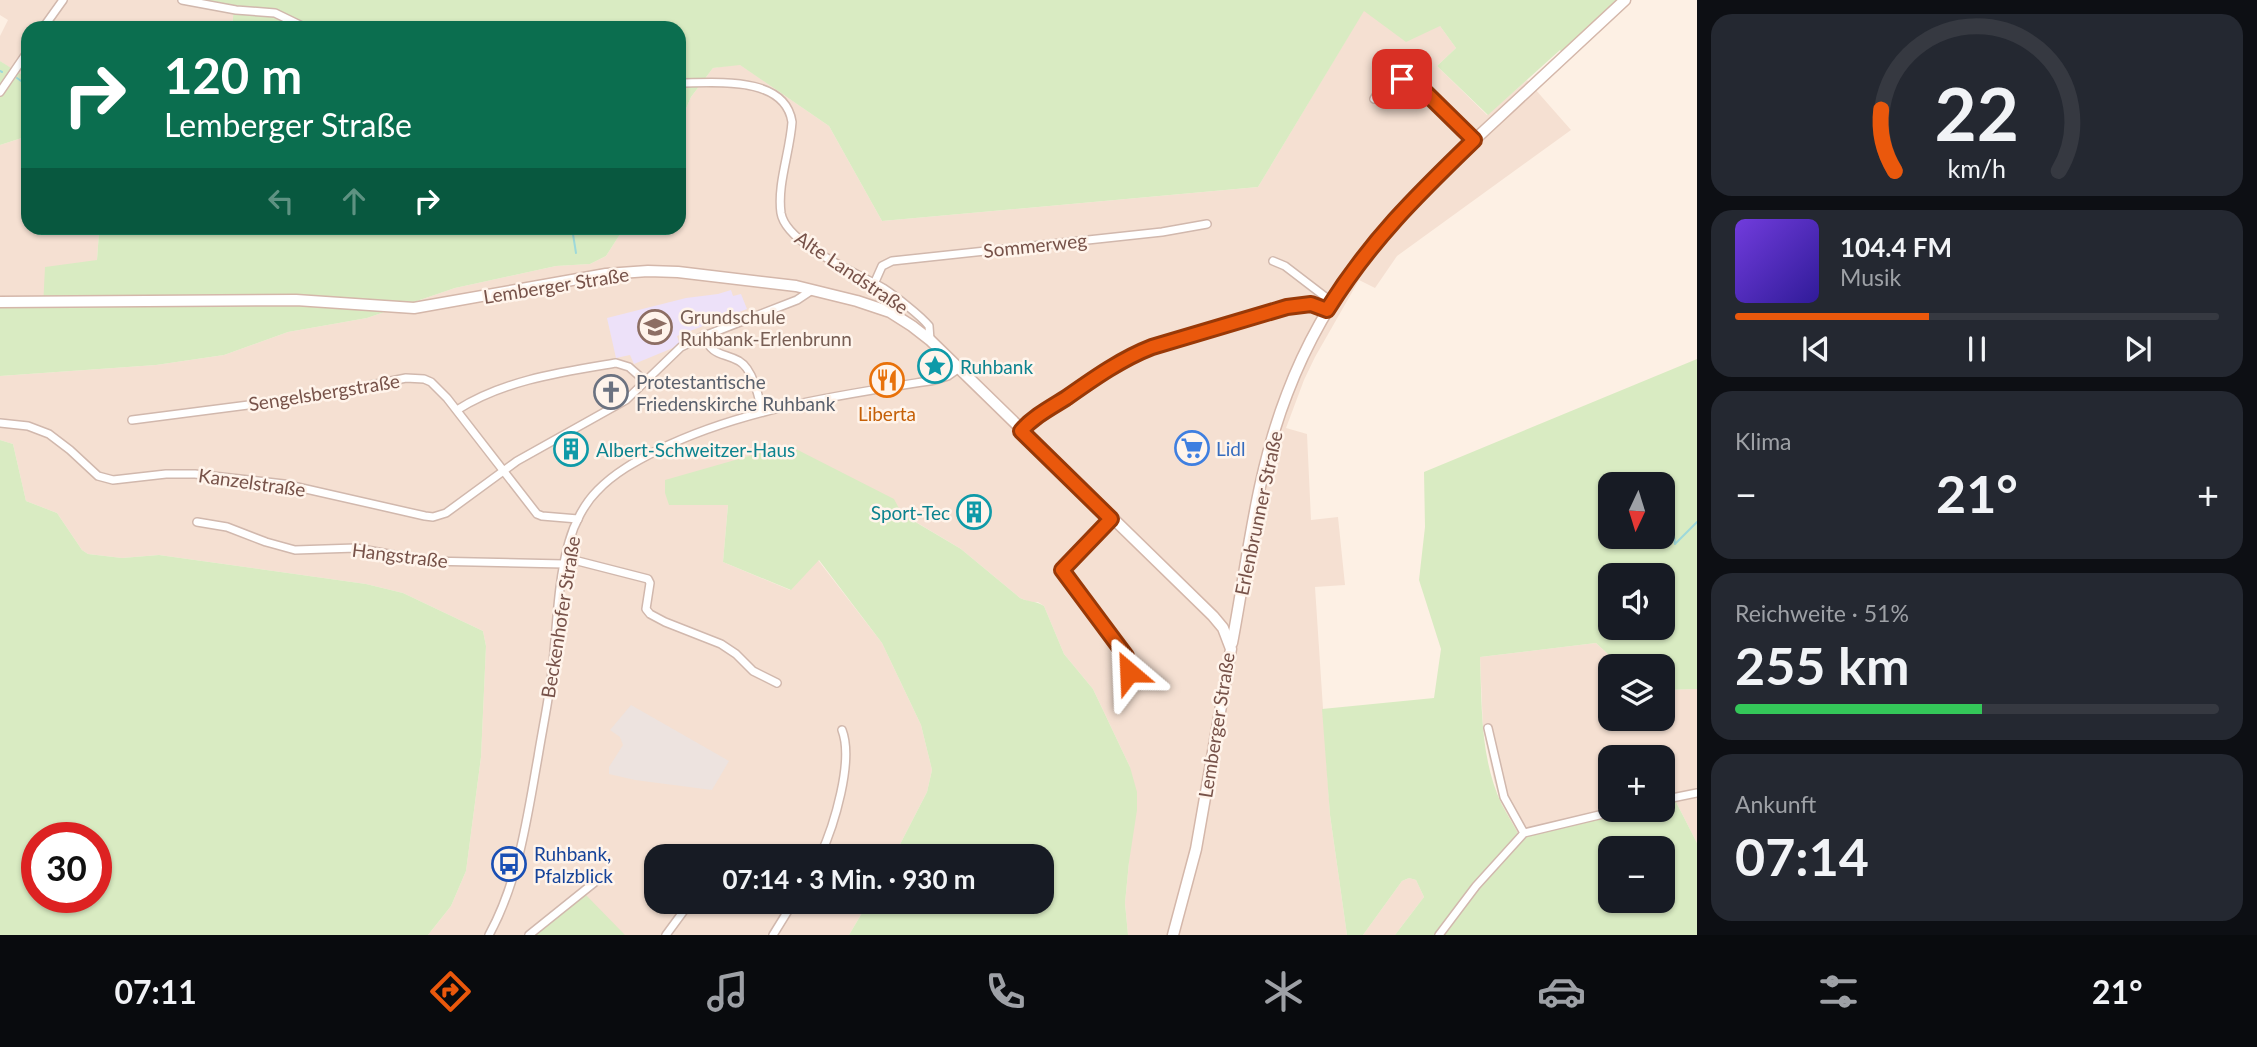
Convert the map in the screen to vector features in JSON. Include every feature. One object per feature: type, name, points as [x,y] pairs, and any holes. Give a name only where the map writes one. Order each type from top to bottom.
[{"type":"main road","name":"Erlenbrunner Straße","points":[[1231,649],[1258,494],[1273,435],[1299,365],[1330,306],[1365,253],[1392,221],[1474,140],[1625,0]]},
{"type":"main road","name":"Lemberger Straße","points":[[0,302],[296,300],[414,308],[564,280],[648,271],[713,275],[812,290],[883,309],[902,319],[930,340],[1223,628],[1231,649],[1196,849],[1173,935]]},
{"type":"main road","name":"Erlenbrunner Straße","points":[[1223,628],[1237,616]]},
{"type":"street","points":[[48,21],[63,0]]},
{"type":"street","points":[[182,0],[236,10],[275,13],[292,21]]},
{"type":"street","points":[[0,92],[21,61]]},
{"type":"street","points":[[1374,99],[1388,82],[1402,79],[1414,82],[1474,140]]},
{"type":"street","name":"Alte Landstraße","points":[[686,83],[751,85],[772,93],[782,102],[791,114],[792,122],[781,191],[784,224],[802,241],[893,295],[925,321],[930,330],[930,340]]},
{"type":"street","name":"Sommerweg","points":[[874,284],[882,267],[892,261],[1208,225]]},
{"type":"street","points":[[1273,261],[1284,266],[1330,306]]},
{"type":"street","name":"Kanzelstraße","points":[[0,423],[28,426],[49,434],[98,476],[113,480],[179,474],[261,481],[433,517],[446,513],[504,470],[619,404],[646,382],[676,351],[704,336],[797,300],[812,290]]},
{"type":"street","points":[[1021,431],[1033,419],[1093,379],[1131,356],[1152,347],[1287,307],[1311,304],[1330,306]]},
{"type":"street","points":[[704,336],[714,351],[744,366],[756,390],[762,412]]},
{"type":"street","points":[[457,410],[520,382],[616,363],[629,367],[646,382]]},
{"type":"street","name":"Beckenhofer Straße","points":[[490,934],[523,841],[551,681],[569,541],[578,519],[596,491],[634,463],[691,435],[742,417],[935,380],[958,369]]},
{"type":"street","name":"Sengelsbergstraße","points":[[132,420],[279,401],[412,378],[431,382],[457,410],[537,514],[578,519]]},
{"type":"street","points":[[1111,519],[1062,570],[1126,656],[1129,672]]},
{"type":"street","name":"Hangstraße","points":[[197,522],[227,527],[295,550],[356,548],[427,561],[565,561],[648,579],[650,583],[647,611],[665,622],[720,644],[736,654],[753,671],[777,684]]},
{"type":"street","points":[[1488,728],[1504,797],[1524,832]]},
{"type":"street","points":[[824,844],[845,767],[846,748],[842,730]]},
{"type":"street","points":[[1675,797],[1697,793]]},
{"type":"street","points":[[1439,935],[1476,886],[1524,832],[1598,815]]},
{"type":"street","points":[[529,935],[595,882]]},
{"type":"street","points":[[666,935],[681,914]]},
{"type":"street","points":[[773,935],[786,914]]},
{"type":"shaded area","points":[[0,0],[193,0],[234,7],[233,21],[21,21],[21,75],[0,61],[0,36],[8,20],[0,15]]},
{"type":"shaded area","points":[[1364,10],[1440,26],[1456,48],[1437,66],[1487,115],[1527,80],[1571,130],[1397,256],[1375,288],[1359,280],[1315,357],[1286,428],[1307,434],[1311,520],[1338,517],[1345,585],[1315,587],[1330,815],[1347,935],[1128,935],[1125,903],[1129,862],[1130,767],[1093,689],[1064,654],[1044,606],[1020,598],[961,549],[787,445],[741,459],[670,505],[728,505],[723,562],[790,590],[818,560],[882,643],[921,725],[932,770],[927,792],[900,844],[644,844],[644,914],[861,914],[849,935],[428,935],[451,906],[466,871],[481,757],[486,646],[483,631],[403,593],[366,584],[159,555],[122,558],[88,554],[82,550],[57,513],[26,501],[13,444],[0,440],[0,376],[156,365],[224,355],[288,332],[367,318],[455,288],[556,266],[590,264],[606,256],[620,235],[686,235],[686,109],[691,97],[713,68],[739,64],[829,126],[882,221],[1258,187]]},
{"type":"shaded area","points":[[21,138],[21,235],[99,235],[97,260],[44,307],[0,308],[0,145]]},
{"type":"shaded area","name":"Grundschule Ruhbank-Erlenbrunn","points":[[731,290],[733,296],[741,294],[747,309],[677,336],[680,345],[634,364],[630,355],[616,358],[607,318],[686,298]]},
{"type":"shaded area","points":[[1596,643],[1608,654],[1598,654],[1598,731],[1675,731],[1675,690],[1697,689],[1697,843],[1675,800],[1675,745],[1598,745],[1598,818],[1521,839],[1501,803],[1494,780],[1483,729],[1480,657]]},
{"type":"shaded area","points":[[631,705],[729,761],[712,790],[609,774],[609,767],[623,745],[620,737],[610,730]]},
{"type":"shaded area","points":[[1409,878],[1416,880],[1424,897],[1395,935],[1363,935],[1402,881]]},
{"type":"green space","points":[[193,0],[1618,0],[1562,53],[1560,50],[1488,115],[1437,66],[1456,48],[1440,26],[1406,42],[1364,11],[1258,187],[882,221],[829,126],[740,65],[713,68],[691,97],[686,109],[686,21],[233,21],[234,7]]},
{"type":"green space","points":[[0,61],[21,74],[21,138],[0,145]]},
{"type":"green space","points":[[99,235],[620,235],[606,256],[590,264],[556,266],[455,288],[367,318],[288,332],[224,355],[156,365],[0,376],[0,308],[43,307],[45,267],[97,260]]},
{"type":"green space","points":[[1697,359],[1697,689],[1675,690],[1675,654],[1608,654],[1596,643],[1480,657],[1482,713],[1490,769],[1502,805],[1521,839],[1525,835],[1598,817],[1598,822],[1675,822],[1675,800],[1697,843],[1697,935],[1395,935],[1424,897],[1416,880],[1409,878],[1402,881],[1363,935],[1347,935],[1330,815],[1322,709],[1434,698],[1441,649],[1419,580],[1425,527],[1424,472]]},
{"type":"green space","points":[[0,440],[13,444],[26,501],[57,513],[82,550],[88,554],[122,558],[159,555],[366,584],[403,593],[483,631],[486,646],[481,757],[466,871],[451,906],[428,935],[0,935]]},
{"type":"green space","points":[[788,445],[894,499],[902,514],[961,549],[1020,598],[1044,606],[1064,654],[1093,689],[1130,767],[1137,792],[1125,903],[1128,935],[849,935],[861,914],[1054,914],[1054,844],[900,844],[927,792],[932,770],[921,725],[882,643],[819,560],[791,590],[723,562],[728,505],[669,505],[665,480]]},
{"type":"green space","points":[[584,893],[625,935],[533,935]]},
{"type":"waterway","points":[[17,78],[21,81]]},
{"type":"waterway","points":[[573,235],[576,253]]},
{"type":"waterway","points":[[1675,544],[1697,522]]},
{"type":"place","name":"Grundschule Ruhbank-Erlenbrunn","points":[[655,327]]},
{"type":"place","name":"Ruhbank","points":[[935,366]]},
{"type":"place","name":"Liberta","points":[[887,380]]},
{"type":"place","name":"Protestantische Friedenskirche Ruhbank","points":[[611,392]]},
{"type":"place","name":"Lidl","points":[[1192,448]]},
{"type":"place","name":"Albert-Schweitzer-Haus","points":[[571,449]]},
{"type":"place","name":"Sport-Tec","points":[[974,512]]},
{"type":"place","name":"Ruhbank, Pfalzblick","points":[[509,864]]},
{"type":"route","points":[[1129,672],[1126,656],[1062,570],[1111,519],[1021,431],[1033,419],[1093,379],[1131,356],[1152,347],[1301,304],[1311,304],[1327,310],[1365,253],[1392,221],[1474,140],[1420,87],[1414,82],[1402,79]]}]
